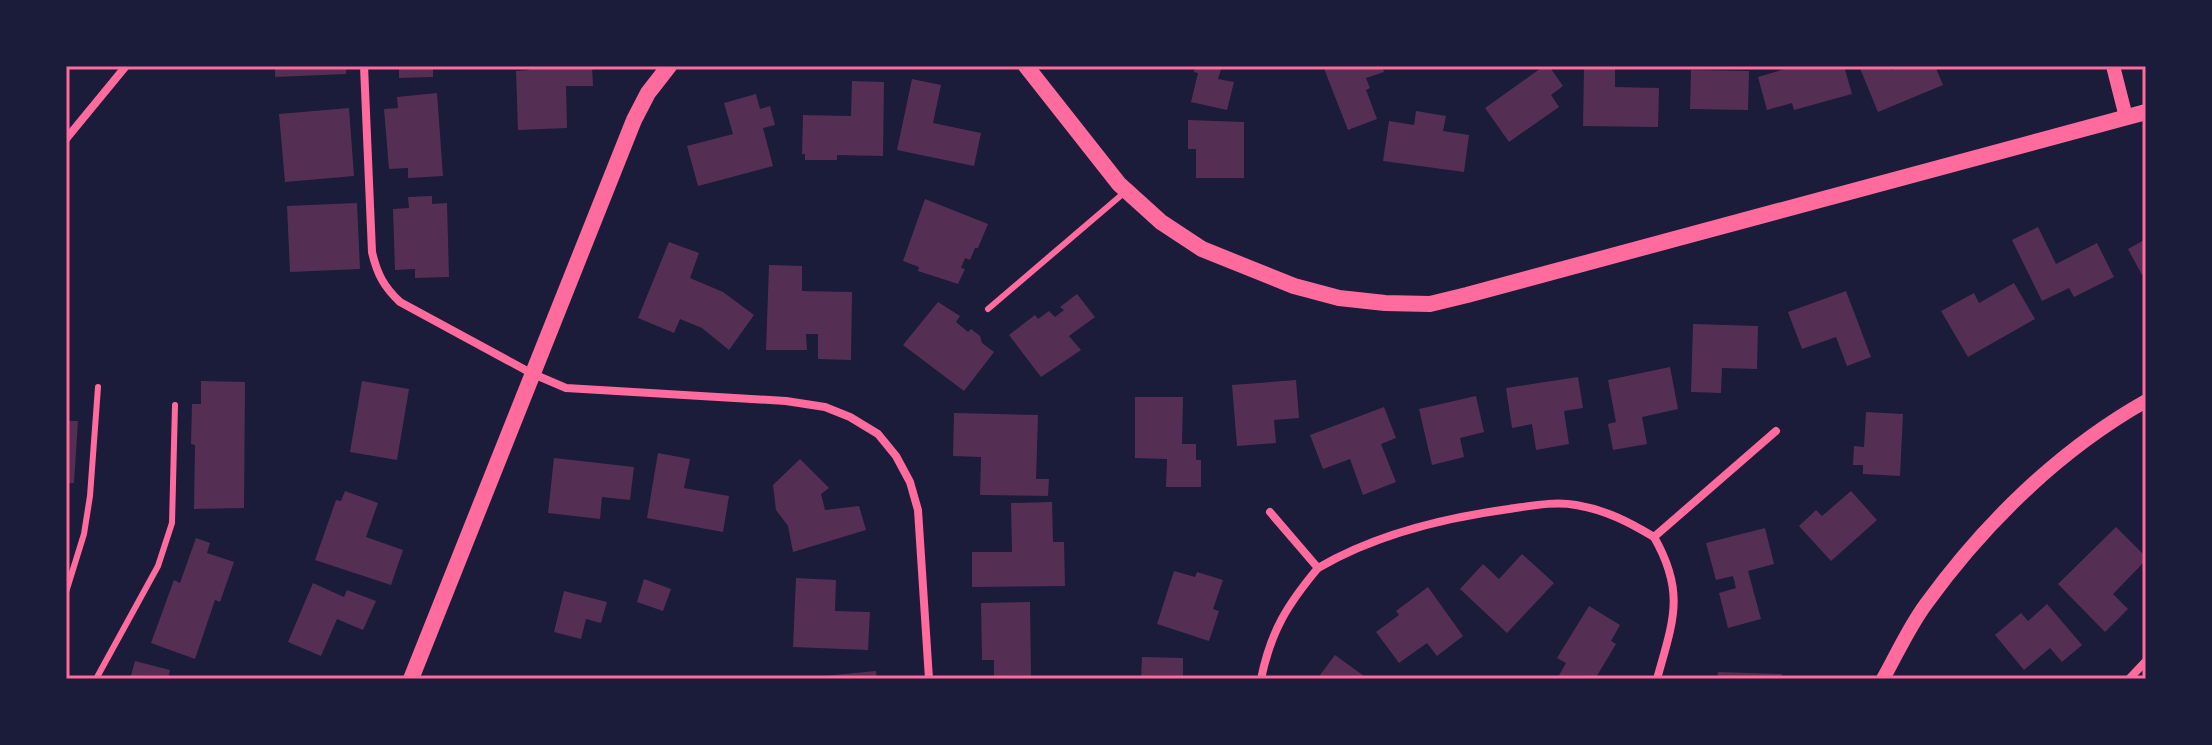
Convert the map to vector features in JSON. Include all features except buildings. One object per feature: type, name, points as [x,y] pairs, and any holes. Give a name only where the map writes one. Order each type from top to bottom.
[{"type":"main road","points":[[411,679],[634,120],[648,93],[669,66]]},
{"type":"main road","points":[[1026,66],[1126,191],[1161,222],[1202,249],[1241,267],[1339,298],[1385,303],[1430,304],[2146,112]]},
{"type":"street","points":[[66,139],[126,66]]},
{"type":"street","points":[[364,66],[372,252],[376,272],[387,290],[400,302],[531,373],[566,388],[786,401],[825,407],[850,417],[878,434],[896,456],[910,482],[918,510],[929,679]]},
{"type":"street","points":[[2113,66],[2126,117]]},
{"type":"street","points":[[1883,679],[1924,606],[1966,553],[2022,493],[2074,449],[2146,401]]},
{"type":"street","points":[[1654,537],[1776,431]]},
{"type":"street","points":[[1261,679],[1276,626],[1294,597],[1318,568],[1349,550],[1452,517],[1544,504],[1572,504],[1625,519],[1654,537],[1669,562],[1675,590],[1674,616],[1657,679]]},
{"type":"street","points":[[1270,512],[1318,568]]},
{"type":"street","points":[[2129,679],[2146,661]]},
{"type":"lane","points":[[988,309],[1126,191]]},
{"type":"lane","points":[[66,592],[84,534],[90,496],[98,387]]},
{"type":"lane","points":[[96,679],[158,566],[172,523],[175,405]]}]
